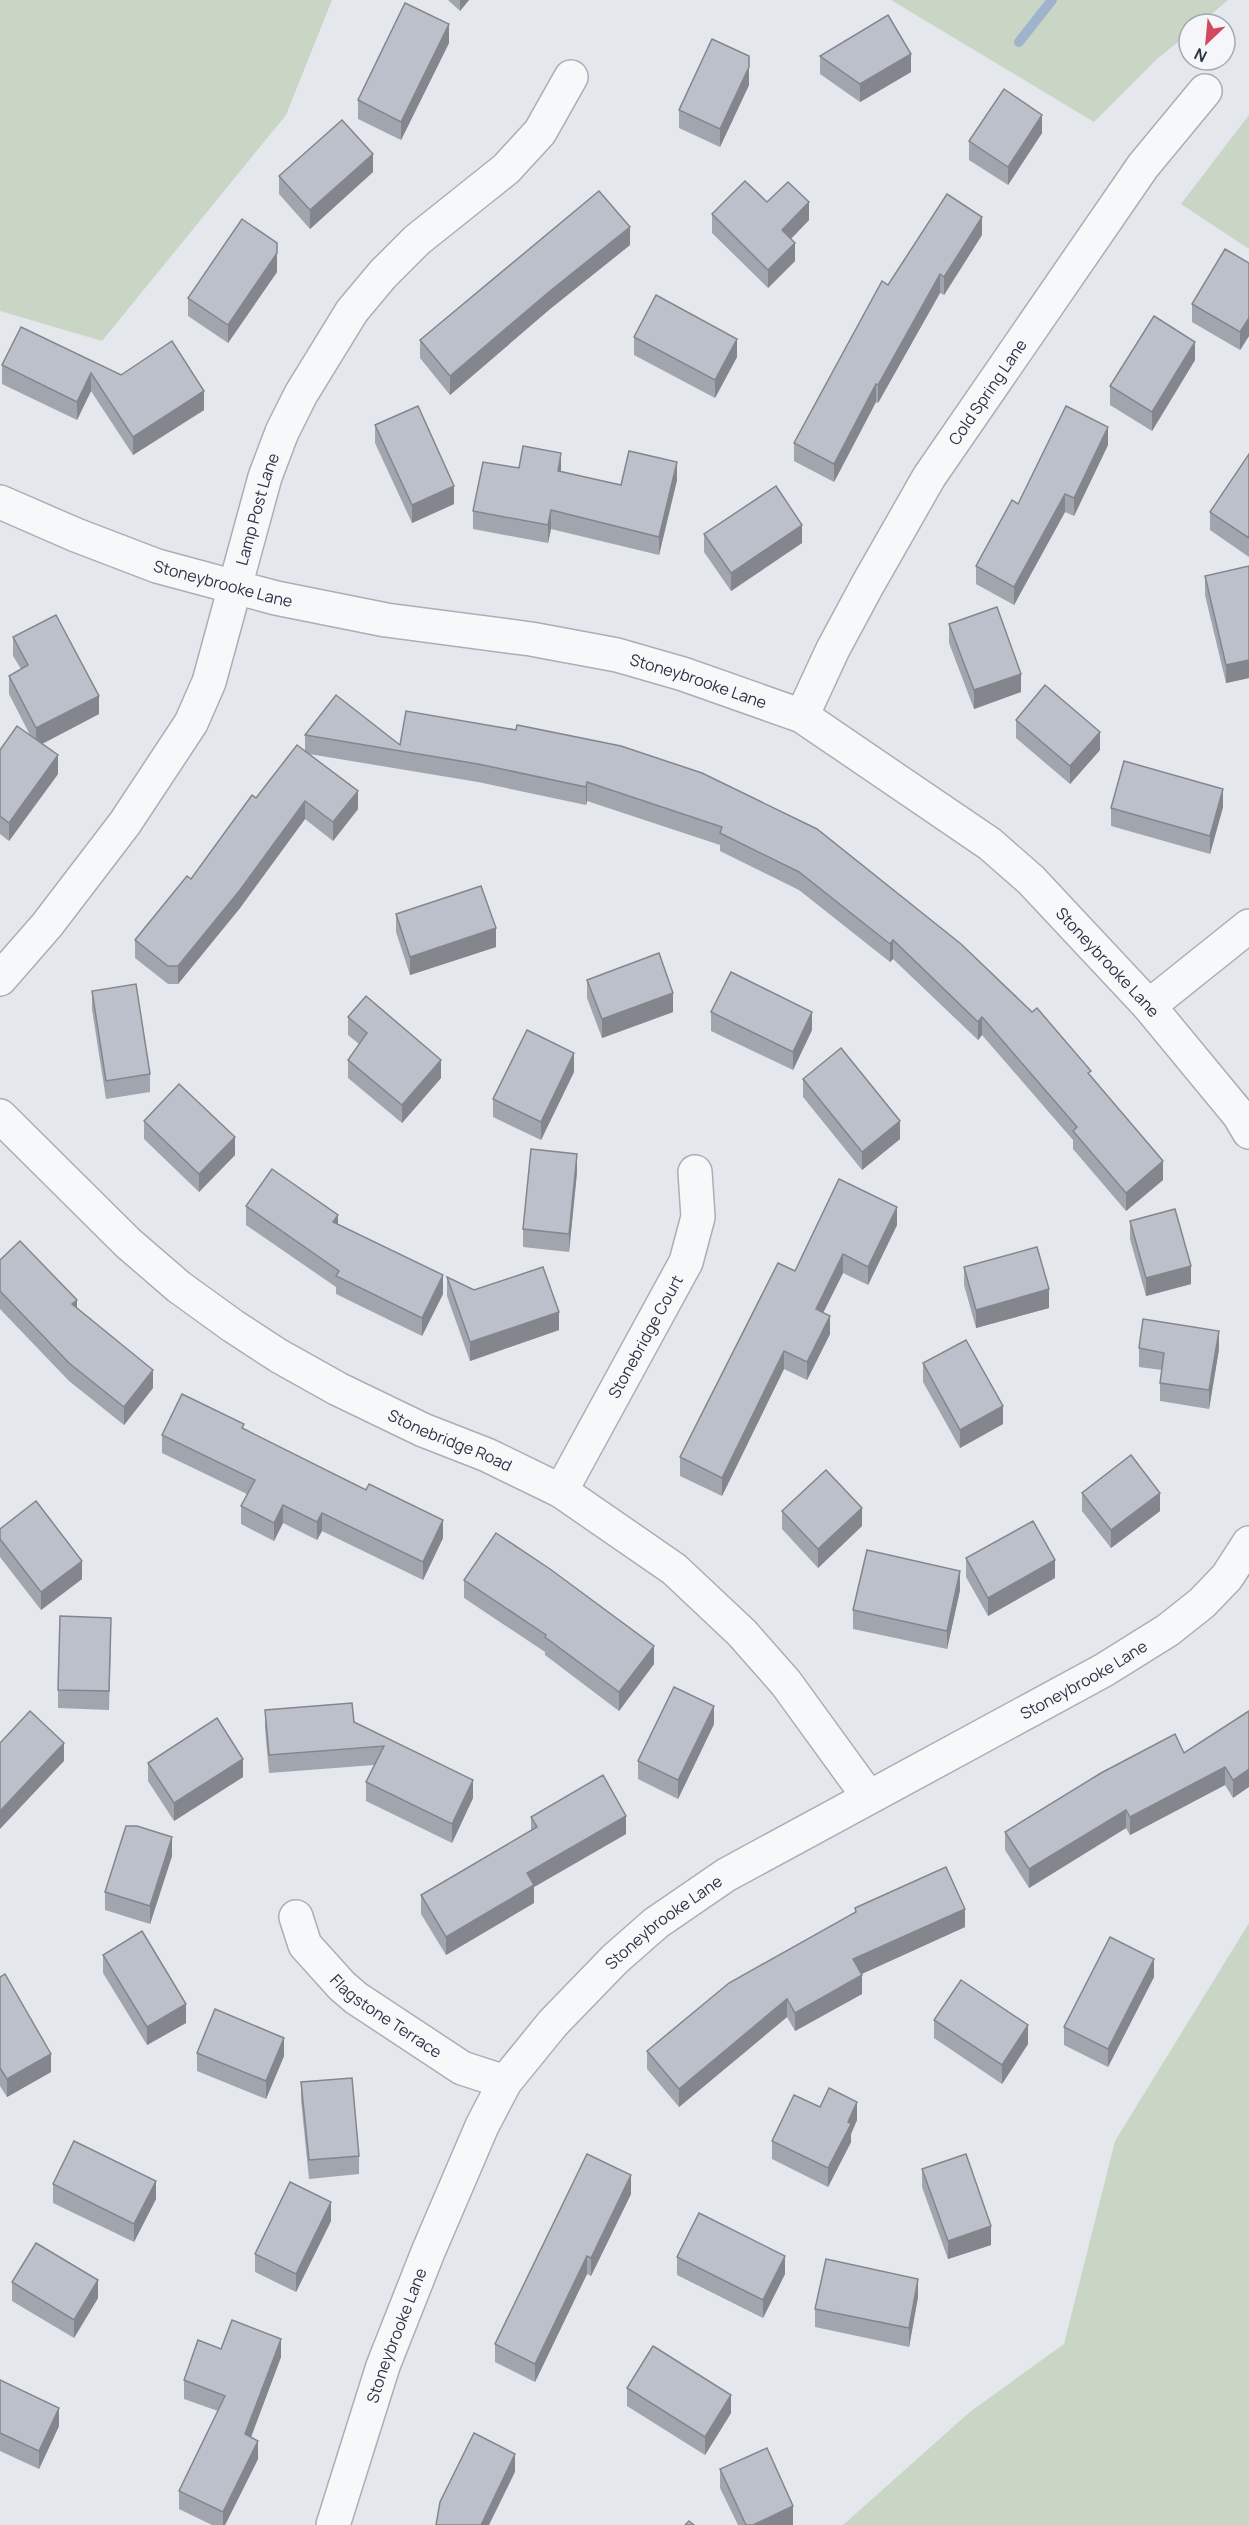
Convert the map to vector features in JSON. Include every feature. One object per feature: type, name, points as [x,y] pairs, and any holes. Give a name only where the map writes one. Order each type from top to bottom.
[{"type":"street","name":"Lamp Post Lane","points":[[0,979],[47,925],[124,823],[191,723],[209,682],[265,477],[282,432],[301,394],[352,311],[383,274],[417,240],[506,169],[540,132],[571,76]]},
{"type":"street","name":"Cold Spring Lane","points":[[801,716],[868,584],[929,477],[1143,166],[1205,91]]},
{"type":"street","name":"Stoneybrooke Lane","points":[[0,502],[76,535],[157,566],[276,598],[386,620],[531,639],[617,655],[683,674],[801,716],[990,844],[1031,880],[1149,1006],[1239,1115],[1249,1132]]},
{"type":"street","points":[[1149,1006],[1249,926]]},
{"type":"street","name":"Stonebridge Road","points":[[0,1116],[128,1243],[179,1287],[233,1326],[279,1356],[338,1389],[423,1430],[487,1455],[561,1491],[674,1569],[742,1633],[786,1683],[868,1796]]},
{"type":"street","name":"Stonebridge Court","points":[[561,1491],[686,1262],[698,1216],[695,1172]]},
{"type":"street","name":"Stoneybrooke Lane","points":[[333,2525],[383,2366],[432,2241],[482,2126],[505,2082],[553,2023],[615,1959],[656,1923],[726,1875],[1104,1670],[1168,1630],[1202,1604],[1227,1577],[1249,1544]]},
{"type":"street","name":"Flagstone Terrace","points":[[297,1917],[305,1945],[342,1986],[357,1998],[462,2068],[505,2082]]},
{"type":"green space","points":[[0,0],[332,0],[286,115],[102,341],[0,311]]},
{"type":"green space","points":[[891,0],[1228,0],[1214,12],[1177,12],[1177,43],[1157,59],[1094,122]]},
{"type":"green space","points":[[1249,115],[1249,249],[1181,204]]},
{"type":"green space","points":[[1249,1923],[1249,2525],[843,2525],[971,2411],[1064,2344],[1115,2141]]},
{"type":"building","points":[[405,3],[449,24],[401,122],[358,100]]},
{"type":"building","points":[[888,15],[911,54],[860,84],[820,56]]},
{"type":"building","points":[[712,39],[749,56],[749,67],[720,129],[679,110]]},
{"type":"building","points":[[1004,89],[1042,115],[1008,167],[969,141]]},
{"type":"building","points":[[342,120],[373,154],[310,210],[279,176]]},
{"type":"building","points":[[745,181],[767,202],[788,182],[809,202],[782,230],[795,243],[768,270],[712,214]]},
{"type":"building","points":[[599,191],[630,227],[450,376],[420,340]]},
{"type":"building","points":[[947,194],[982,217],[944,277],[940,274],[878,385],[876,384],[834,464],[794,443],[882,281],[888,285]]},
{"type":"building","points":[[242,219],[277,243],[277,253],[228,325],[188,298]]},
{"type":"building","points":[[1225,249],[1249,263],[1249,318],[1240,332],[1192,304]]},
{"type":"building","points":[[656,295],[737,339],[715,380],[634,337]]},
{"type":"building","points":[[1154,316],[1195,342],[1152,412],[1110,386]]},
{"type":"building","points":[[21,327],[121,375],[172,341],[204,391],[133,437],[91,373],[77,402],[2,365]]},
{"type":"building","points":[[418,406],[454,486],[412,505],[375,425]]},
{"type":"building","points":[[1066,406],[1108,427],[1074,498],[1065,494],[1014,587],[976,566],[1012,500],[1018,504]]},
{"type":"building","points":[[523,446],[561,453],[558,471],[621,485],[629,451],[677,462],[659,537],[551,510],[548,525],[473,511],[483,462],[519,468]]},
{"type":"building","points":[[1249,454],[1249,538],[1210,512]]},
{"type":"building","points":[[776,486],[802,525],[731,573],[704,534]]},
{"type":"building","points":[[1249,566],[1249,660],[1226,665],[1205,576]]},
{"type":"building","points":[[997,607],[1021,674],[974,690],[949,624]]},
{"type":"building","points":[[56,615],[99,696],[36,728],[9,676],[28,665],[13,637]]},
{"type":"building","points":[[1045,685],[1100,732],[1070,766],[1016,720]]},
{"type":"building","points":[[336,695],[400,745],[406,711],[516,730],[517,725],[621,746],[702,773],[817,829],[961,944],[1032,1012],[1037,1008],[1091,1071],[1088,1073],[1163,1161],[1126,1193],[1073,1131],[1077,1127],[982,1017],[978,1022],[893,940],[890,944],[799,872],[720,833],[722,827],[587,782],[586,787],[478,764],[305,735]]},
{"type":"building","points":[[17,726],[58,755],[9,823],[0,816],[0,750]]},
{"type":"building","points":[[297,745],[358,791],[333,822],[305,801],[240,890],[178,966],[168,966],[135,940],[187,876],[191,879],[252,795],[256,798]]},
{"type":"building","points":[[1124,761],[1223,789],[1210,836],[1111,808]]},
{"type":"building","points":[[481,886],[496,928],[410,957],[396,914]]},
{"type":"building","points":[[659,953],[673,993],[602,1019],[587,980]]},
{"type":"building","points":[[731,972],[812,1012],[793,1052],[711,1012]]},
{"type":"building","points":[[136,984],[150,1074],[106,1081],[92,991]]},
{"type":"building","points":[[366,996],[441,1060],[402,1105],[348,1060],[367,1033],[348,1017]]},
{"type":"building","points":[[527,1030],[574,1053],[541,1122],[493,1099]]},
{"type":"building","points":[[841,1048],[900,1121],[862,1152],[803,1079]]},
{"type":"building","points":[[179,1084],[235,1137],[199,1174],[144,1121]]},
{"type":"building","points":[[531,1149],[577,1154],[569,1234],[523,1229]]},
{"type":"building","points":[[272,1169],[338,1215],[333,1222],[443,1275],[422,1318],[336,1276],[339,1271],[246,1206]]},
{"type":"building","points":[[839,1179],[897,1207],[868,1267],[843,1254],[816,1309],[830,1316],[807,1362],[784,1351],[722,1478],[680,1457],[778,1263],[795,1271]]},
{"type":"building","points":[[1175,1209],[1191,1266],[1146,1278],[1130,1221]]},
{"type":"building","points":[[20,1241],[77,1300],[72,1304],[153,1370],[124,1407],[69,1363],[0,1291],[0,1260]]},
{"type":"building","points":[[1037,1247],[1049,1289],[976,1310],[964,1267]]},
{"type":"building","points":[[543,1267],[559,1312],[470,1342],[447,1277],[474,1290]]},
{"type":"building","points":[[1143,1319],[1219,1331],[1209,1390],[1160,1383],[1164,1353],[1139,1348]]},
{"type":"building","points":[[966,1340],[1003,1406],[960,1430],[923,1363]]},
{"type":"building","points":[[182,1394],[244,1424],[242,1428],[366,1490],[369,1484],[443,1520],[423,1562],[322,1513],[317,1522],[283,1505],[274,1523],[241,1506],[255,1480],[162,1435]]},
{"type":"building","points":[[1131,1455],[1160,1493],[1111,1530],[1082,1493]]},
{"type":"building","points":[[826,1470],[862,1508],[818,1549],[782,1511]]},
{"type":"building","points":[[36,1501],[82,1561],[41,1592],[0,1539],[0,1529]]},
{"type":"building","points":[[1033,1521],[1055,1560],[988,1598],[966,1558]]},
{"type":"building","points":[[496,1533],[550,1569],[654,1646],[619,1692],[545,1637],[546,1635],[464,1580]]},
{"type":"building","points":[[867,1550],[960,1571],[947,1631],[853,1610]]},
{"type":"building","points":[[60,1616],[111,1618],[109,1691],[58,1690]]},
{"type":"building","points":[[674,1687],[714,1706],[678,1780],[638,1761]]},
{"type":"building","points":[[352,1703],[354,1722],[473,1780],[452,1824],[366,1782],[384,1746],[269,1755],[265,1710]]},
{"type":"building","points":[[30,1711],[64,1743],[0,1811],[0,1743]]},
{"type":"building","points":[[1249,1711],[1249,1769],[1233,1780],[1225,1767],[1130,1817],[1126,1810],[1029,1869],[1005,1832],[1101,1773],[1175,1734],[1184,1753]]},
{"type":"building","points":[[217,1718],[243,1759],[174,1803],[148,1763]]},
{"type":"building","points":[[603,1775],[626,1816],[527,1873],[534,1885],[446,1937],[421,1895],[537,1827],[531,1817]]},
{"type":"building","points":[[126,1826],[137,1826],[172,1837],[150,1906],[105,1892]]},
{"type":"building","points":[[946,1867],[965,1909],[853,1959],[862,1975],[795,2013],[787,1999],[679,2089],[647,2051],[729,1983],[856,1912],[855,1908]]},
{"type":"building","points":[[142,1931],[186,2004],[147,2027],[103,1955]]},
{"type":"building","points":[[1110,1937],[1154,1959],[1108,2049],[1064,2027]]},
{"type":"building","points":[[5,1974],[51,2054],[7,2079],[0,2068],[0,1977]]},
{"type":"building","points":[[961,1980],[1028,2025],[1002,2065],[934,2020]]},
{"type":"building","points":[[215,2009],[284,2038],[266,2081],[197,2053]]},
{"type":"building","points":[[352,2078],[359,2156],[309,2160],[301,2082]]},
{"type":"building","points":[[829,2088],[857,2102],[848,2122],[851,2124],[828,2168],[772,2141],[794,2095],[820,2107]]},
{"type":"building","points":[[74,2141],[156,2181],[134,2224],[53,2184]]},
{"type":"building","points":[[587,2154],[631,2175],[591,2258],[587,2256],[535,2364],[495,2344]]},
{"type":"building","points":[[966,2154],[991,2226],[948,2241],[922,2169]]},
{"type":"building","points":[[290,2182],[331,2202],[296,2274],[255,2254]]},
{"type":"building","points":[[699,2213],[785,2256],[763,2300],[677,2257]]},
{"type":"building","points":[[36,2243],[98,2280],[74,2320],[12,2282]]},
{"type":"building","points":[[826,2259],[918,2279],[909,2328],[815,2309]]},
{"type":"building","points":[[232,2320],[281,2339],[245,2434],[258,2441],[223,2512],[179,2491],[225,2396],[184,2380],[198,2340],[221,2349]]},
{"type":"building","points":[[653,2346],[731,2395],[705,2437],[627,2388]]},
{"type":"building","points":[[0,2380],[59,2408],[39,2451],[0,2433]]},
{"type":"building","points":[[474,2433],[515,2454],[481,2525],[436,2525],[440,2502]]},
{"type":"building","points":[[767,2448],[793,2506],[753,2525],[746,2525],[720,2469]]},
{"type":"waterway","points":[[1019,42],[1052,0]]}]
